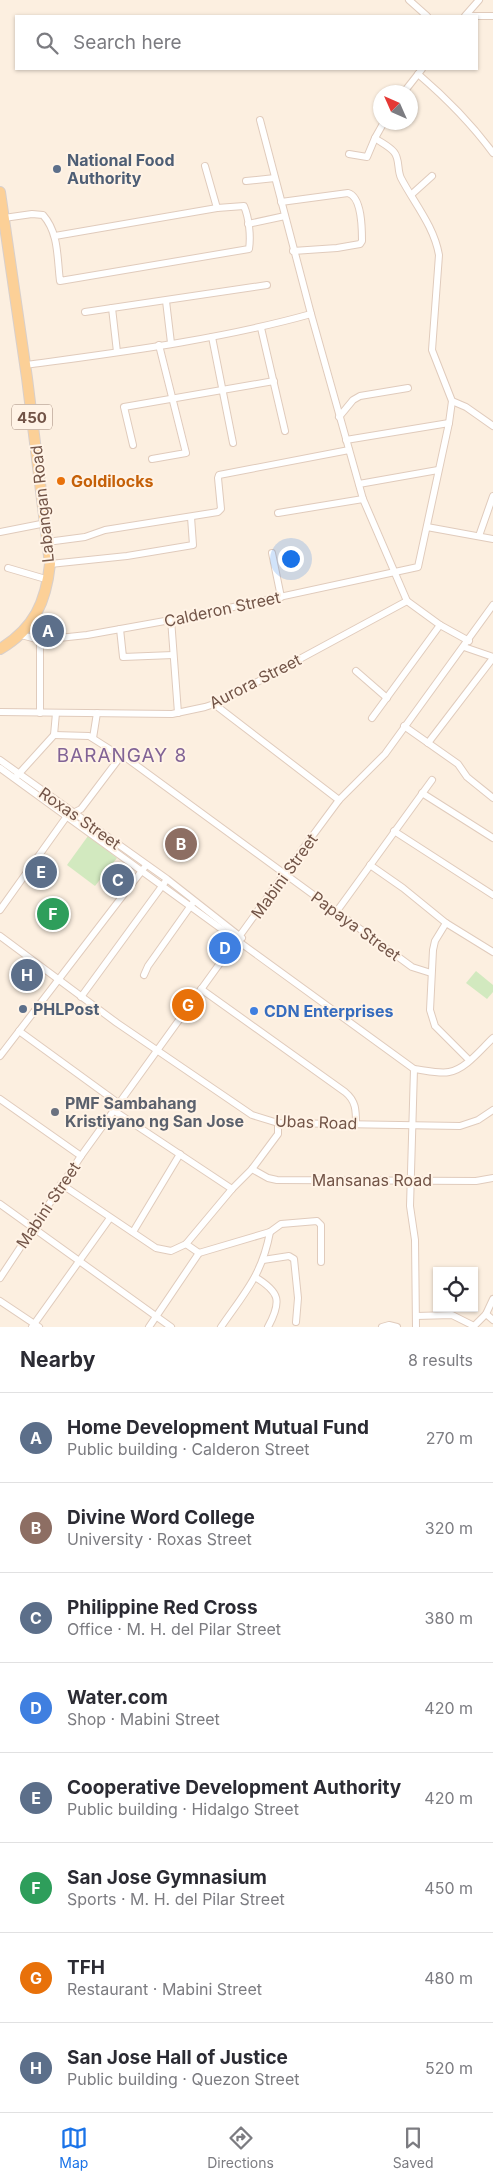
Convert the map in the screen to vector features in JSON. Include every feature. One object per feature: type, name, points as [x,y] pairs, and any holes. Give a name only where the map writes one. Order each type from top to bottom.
[{"type":"main road","name":"Labangan Road","points":[[0,192],[26,365],[50,564],[49,580],[36,614],[21,635],[0,649]]},
{"type":"street","points":[[409,0],[426,15]]},
{"type":"street","points":[[466,15],[479,0]]},
{"type":"street","points":[[478,16],[493,16]]},
{"type":"street","points":[[409,85],[420,71],[469,122],[493,153]]},
{"type":"street","points":[[260,120],[311,314],[363,499],[393,572],[407,601],[466,644],[493,658],[428,743]]},
{"type":"street","points":[[349,154],[367,157],[380,130]]},
{"type":"street","points":[[375,138],[394,152],[400,176],[412,194],[437,245],[439,255],[432,350],[452,400],[449,424],[427,526],[493,539]]},
{"type":"street","points":[[205,166],[217,208]]},
{"type":"street","points":[[412,194],[432,176]]},
{"type":"street","points":[[246,181],[275,178]]},
{"type":"street","points":[[281,202],[348,193],[355,198],[361,218],[362,241],[360,244],[337,248],[294,251]]},
{"type":"street","points":[[4,218],[32,214],[43,215],[50,223],[55,236],[60,281],[249,249],[248,224],[244,206],[217,208],[55,236]]},
{"type":"street","points":[[248,224],[285,216]]},
{"type":"street","points":[[85,312],[267,285]]},
{"type":"street","points":[[166,301],[171,344]]},
{"type":"street","points":[[112,308],[117,352]]},
{"type":"street","points":[[26,365],[212,337],[261,328],[311,314]]},
{"type":"street","points":[[261,328],[285,431]]},
{"type":"street","points":[[212,337],[233,443]]},
{"type":"street","points":[[152,459],[186,453],[160,345]]},
{"type":"street","points":[[133,445],[124,407],[274,380]]},
{"type":"street","points":[[339,417],[352,400],[360,396],[408,388]]},
{"type":"street","points":[[452,400],[466,407],[493,426]]},
{"type":"street","points":[[346,440],[449,424]]},
{"type":"street","points":[[48,542],[85,537],[105,530],[218,512],[221,509],[219,475],[349,450]]},
{"type":"street","points":[[359,484],[438,470]]},
{"type":"street","points":[[479,536],[493,496]]},
{"type":"street","points":[[278,513],[363,499]]},
{"type":"street","points":[[50,564],[127,556],[192,545],[191,517]]},
{"type":"street","points":[[0,532],[46,523]]},
{"type":"street","name":"Calderon Street","points":[[21,635],[40,640],[87,635],[171,620],[418,567],[427,526]]},
{"type":"street","points":[[272,553],[281,596]]},
{"type":"street","points":[[8,568],[49,580]]},
{"type":"street","name":"Aurora Street","points":[[0,712],[178,713],[214,704],[407,601]]},
{"type":"street","name":"Mabini Street","points":[[0,1278],[80,1156],[285,873],[339,800],[385,754],[493,605]]},
{"type":"street","points":[[171,620],[178,713]]},
{"type":"street","points":[[372,718],[440,626]]},
{"type":"street","points":[[120,629],[122,657],[173,655]]},
{"type":"street","points":[[40,640],[40,712]]},
{"type":"street","points":[[356,671],[387,698]]},
{"type":"street","points":[[214,704],[339,800]]},
{"type":"street","points":[[17,776],[54,735],[56,713]]},
{"type":"street","points":[[54,735],[86,735],[93,738],[97,713]]},
{"type":"street","points":[[404,726],[458,764],[467,777],[493,798]]},
{"type":"street","name":"Papaya Street","points":[[93,738],[122,757],[127,758],[412,967],[431,973]]},
{"type":"street","points":[[0,910],[70,814],[81,808],[122,757]]},
{"type":"street","name":"Roxas Street","points":[[0,760],[17,776],[70,814],[162,886],[193,904]]},
{"type":"street","name":"Roxas Street","points":[[0,768],[17,776]]},
{"type":"street","points":[[337,911],[432,780]]},
{"type":"street","points":[[422,793],[493,838]]},
{"type":"street","name":"Roxas Street","points":[[70,814],[167,879],[193,904],[248,948],[414,1069]]},
{"type":"street","points":[[394,831],[493,895]]},
{"type":"street","points":[[0,1056],[146,864]]},
{"type":"street","points":[[370,865],[403,888],[446,923],[493,952]]},
{"type":"street","points":[[81,997],[167,879]]},
{"type":"street","points":[[144,975],[148,966],[193,904]]},
{"type":"street","points":[[446,923],[435,941],[431,973],[430,1010],[435,1026],[469,1060]]},
{"type":"street","name":"Ubas Road","points":[[0,936],[81,997],[252,1115],[278,1123],[460,1126],[472,1124],[486,1117],[493,1110]]},
{"type":"street","points":[[201,989],[351,1097],[355,1106],[356,1124]]},
{"type":"street","points":[[19,1031],[118,1103]]},
{"type":"street","points":[[416,1327],[415,1240],[410,1206],[414,1125],[414,1069],[450,1072],[458,1069],[493,1038]]},
{"type":"street","points":[[0,1099],[80,1156]]},
{"type":"street","points":[[113,1110],[232,1189]]},
{"type":"street","points":[[61,1184],[156,1248],[171,1251],[186,1244],[232,1189],[252,1169],[278,1134],[278,1123]]},
{"type":"street","points":[[132,1232],[180,1154]]},
{"type":"street","name":"Mansanas Road","points":[[252,1169],[263,1176],[277,1180],[476,1181],[493,1178]]},
{"type":"street","points":[[0,1204],[172,1327]]},
{"type":"street","points":[[0,1301],[35,1326],[79,1260],[110,1218]]},
{"type":"street","points":[[149,1327],[199,1253],[270,1232],[281,1224],[317,1222],[321,1225],[321,1262]]},
{"type":"street","points":[[221,1327],[250,1288],[263,1260],[270,1232]]},
{"type":"street","points":[[186,1244],[199,1253]]},
{"type":"street","points":[[263,1260],[289,1256],[294,1259],[298,1298],[296,1322]]},
{"type":"street","points":[[256,1276],[271,1287],[276,1295],[278,1304],[268,1327]]},
{"type":"street","points":[[416,1316],[452,1315],[474,1327],[486,1314],[493,1299]]},
{"type":"street","points":[[486,1314],[493,1320]]},
{"type":"street","points":[[382,1327],[389,1324],[397,1327]]},
{"type":"green space","points":[[88,836],[117,858],[95,886],[67,865]]},
{"type":"green space","points":[[476,971],[493,985],[493,992],[487,999],[466,983]]},
{"type":"place","name":"National Food Authority","points":[[57,169]]},
{"type":"place","name":"Goldilocks","points":[[61,481]]},
{"type":"place","name":"Home Development Mutual Fund","points":[[48,631]]},
{"type":"place","name":"Divine Word College","points":[[181,844]]},
{"type":"place","name":"Cooperative Development Authority","points":[[41,872]]},
{"type":"place","name":"Philippine Red Cross","points":[[118,880]]},
{"type":"place","name":"San Jose Gymnasium","points":[[53,914]]},
{"type":"place","name":"Water.com","points":[[225,948]]},
{"type":"place","name":"San Jose Hall of Justice","points":[[27,975]]},
{"type":"place","name":"TFH","points":[[188,1005]]},
{"type":"place","name":"PHLPost","points":[[23,1009]]},
{"type":"place","name":"CDN Enterprises","points":[[254,1011]]},
{"type":"place","name":"PMF Sambahang Kristiyano ng San Jose","points":[[55,1112]]},
{"type":"district","name":"BARANGAY 8","points":[[122,755]]}]
